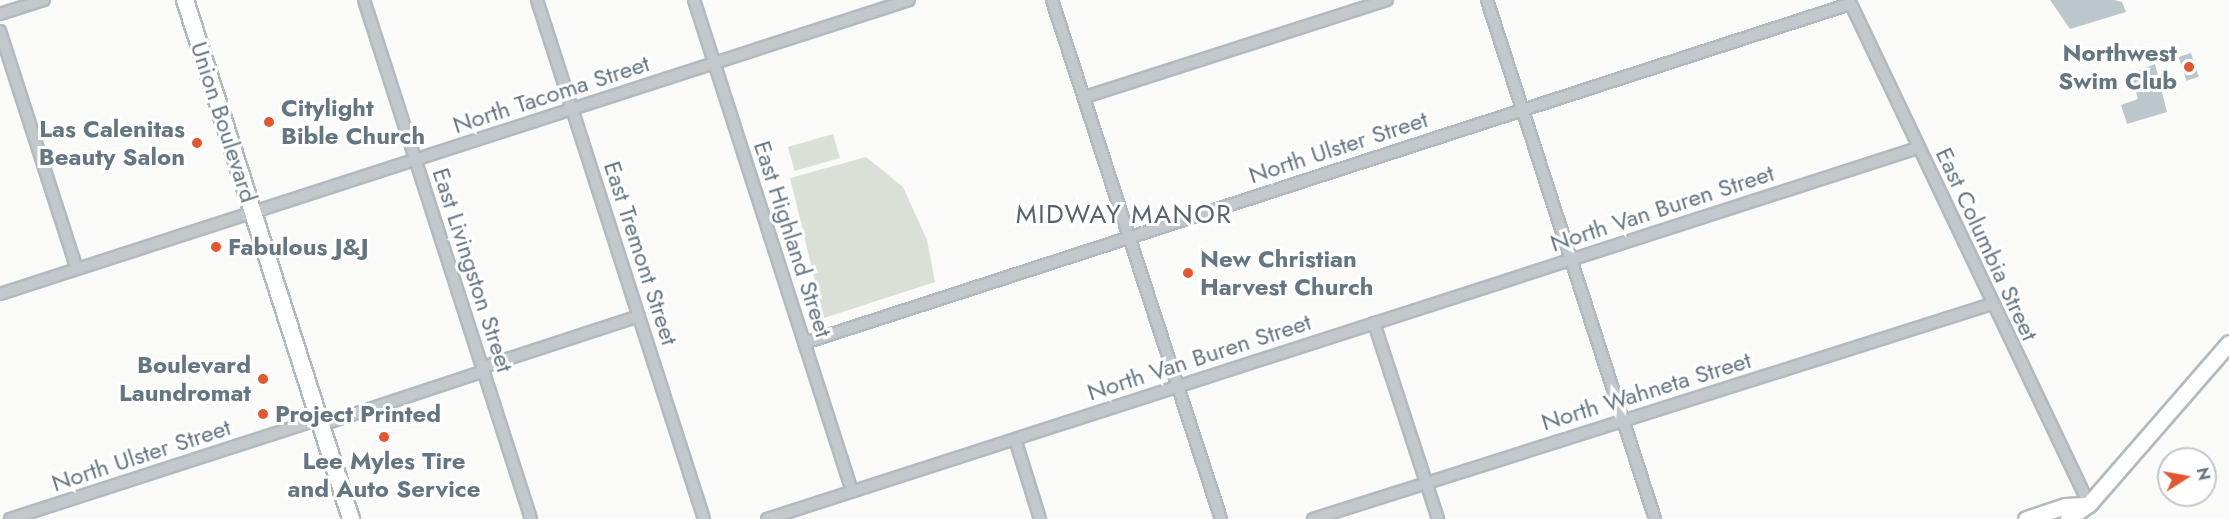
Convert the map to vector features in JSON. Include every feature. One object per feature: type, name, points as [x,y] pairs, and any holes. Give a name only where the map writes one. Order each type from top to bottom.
[{"type":"main road","name":"Union Boulevard","points":[[185,0],[351,519]]},
{"type":"street","points":[[0,14],[44,0]]},
{"type":"street","name":"East Livingston Street","points":[[364,0],[531,519]]},
{"type":"street","name":"East Tremont Street","points":[[537,0],[704,519]]},
{"type":"street","name":"East Highland Street","points":[[694,0],[852,491]]},
{"type":"street","name":"North Tacoma Street","points":[[0,294],[714,63],[876,5],[909,0]]},
{"type":"street","points":[[1052,0],[1221,519]]},
{"type":"street","points":[[1085,97],[1387,0]]},
{"type":"street","points":[[1487,0],[1655,519]]},
{"type":"street","name":"North Ulster Street","points":[[804,343],[1849,2]]},
{"type":"street","name":"East Columbia Street","points":[[1849,2],[1992,304],[2087,512]]},
{"type":"street","points":[[0,31],[76,269]]},
{"type":"street","name":"North Van Buren Street","points":[[767,519],[1918,148]]},
{"type":"street","name":"North Wahneta Street","points":[[1313,519],[1992,304]]},
{"type":"street","name":"North Ulster Street","points":[[10,519],[320,422],[639,316]]},
{"type":"street","points":[[1374,323],[1438,519]]},
{"type":"street","points":[[2068,519],[2087,512],[2229,344]]},
{"type":"street","points":[[1015,439],[1040,519]]},
{"type":"street","points":[[2026,519],[2065,506],[2087,512]]},
{"type":"shaded area","points":[[2050,0],[2114,0],[2122,2],[2126,12],[2070,29]]},
{"type":"shaded area","name":"Northwest Swim Club","points":[[2191,53],[2199,77],[2186,81],[2179,57]]},
{"type":"shaded area","points":[[2155,64],[2167,112],[2127,124],[2121,105],[2138,99],[2130,74]]},
{"type":"shaded area","points":[[833,134],[840,158],[795,171],[788,147]]},
{"type":"shaded area","points":[[866,157],[903,187],[927,240],[935,282],[824,318],[790,178]]},
{"type":"place","name":"Northwest Swim Club","points":[[2189,67]]},
{"type":"place","name":"Citylight Bible Church","points":[[269,122]]},
{"type":"place","name":"Las Calenitas Beauty Salon","points":[[197,143]]},
{"type":"place","name":"Fabulous J&J","points":[[216,247]]},
{"type":"place","name":"New Christian Harvest Church","points":[[1188,273]]},
{"type":"place","name":"Boulevard Laundromat","points":[[263,379]]},
{"type":"place","name":"Project Printed","points":[[263,414]]},
{"type":"place","name":"Lee Myles Tire and Auto Service","points":[[384,437]]},
{"type":"district","name":"MIDWAY MANOR","points":[[1124,215]]}]
